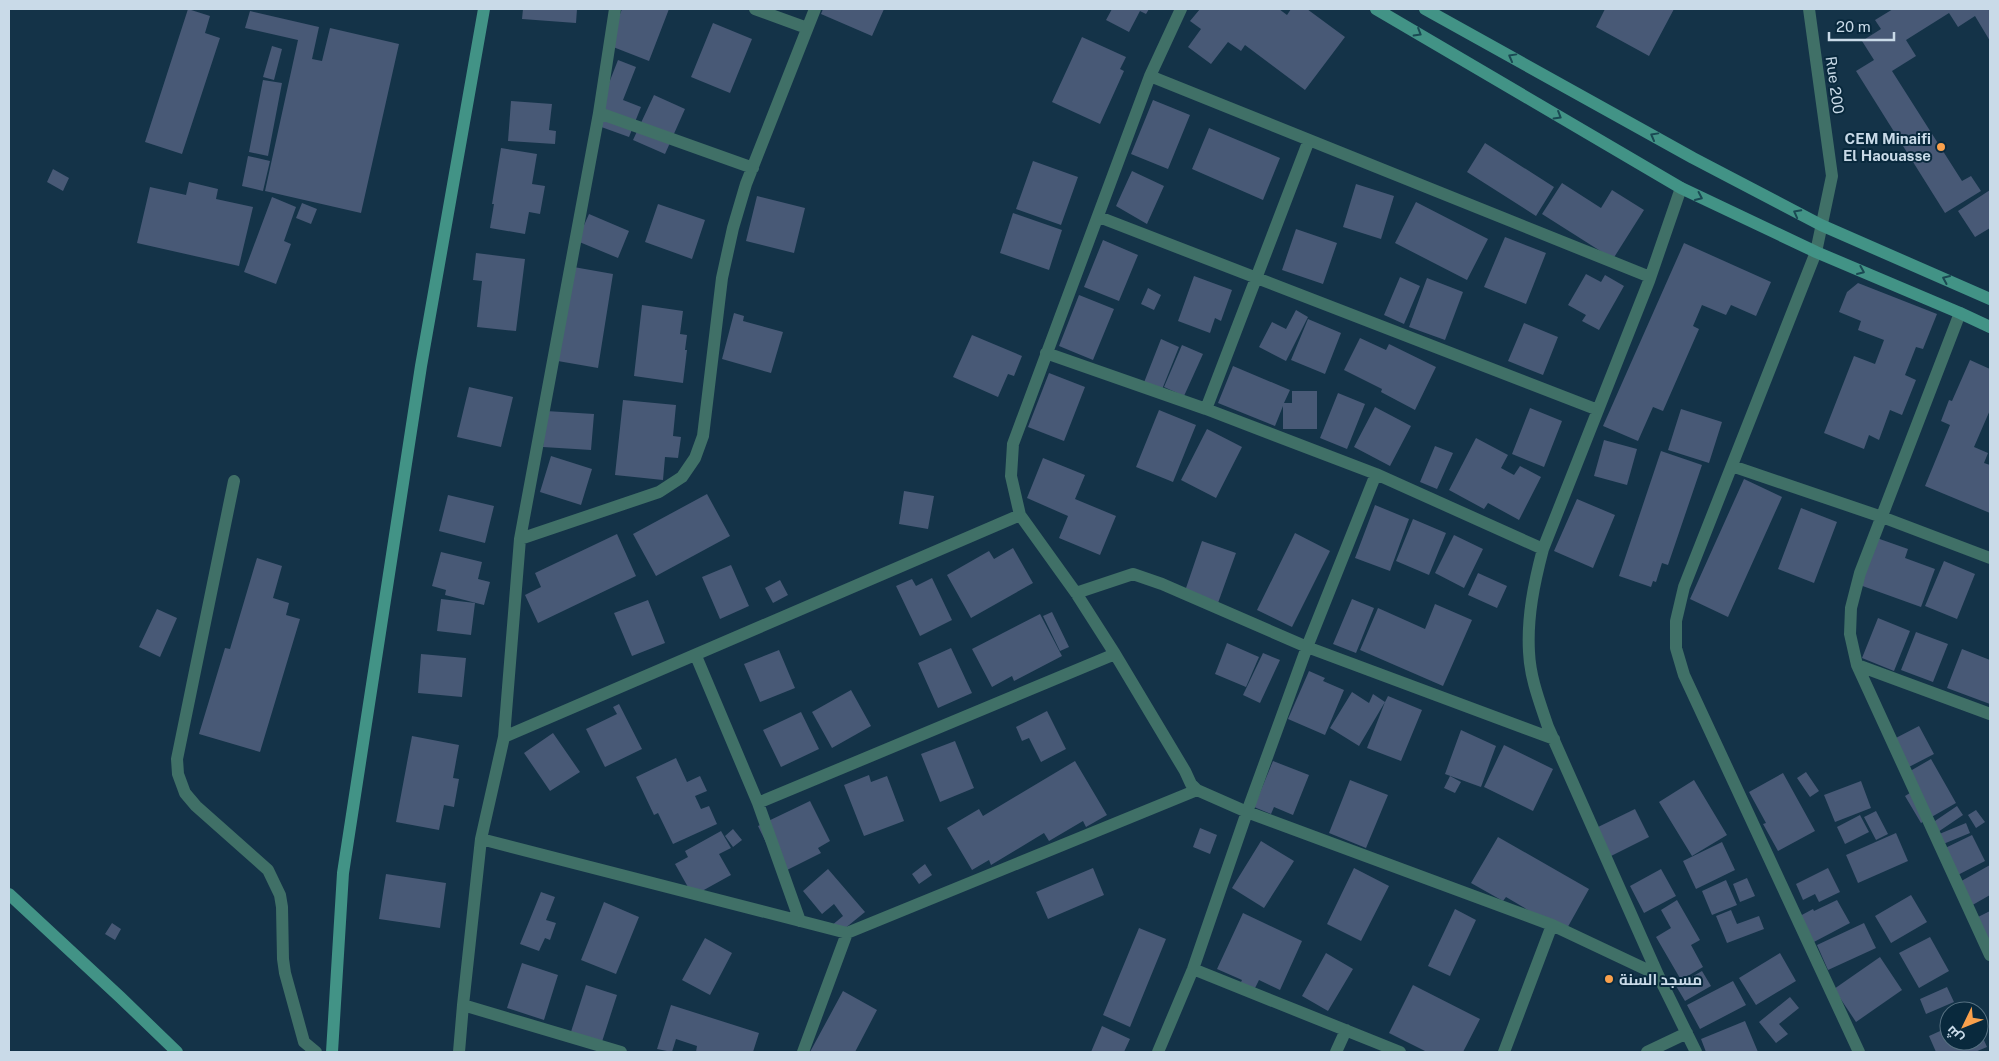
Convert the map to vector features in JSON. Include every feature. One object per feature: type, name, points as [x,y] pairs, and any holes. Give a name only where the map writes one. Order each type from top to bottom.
[{"type":"main road","points":[[332,1052],[343,873],[421,366],[484,9]]},
{"type":"main road","points":[[1376,9],[1681,188],[1816,252],[1990,327]]},
{"type":"main road","points":[[1426,9],[1685,153],[1821,225],[1990,299]]},
{"type":"main road","points":[[9,894],[177,1052]]},
{"type":"street","points":[[459,1052],[481,839],[504,737],[520,539],[599,113],[615,9]]},
{"type":"street","points":[[755,9],[807,28]]},
{"type":"street","points":[[520,539],[659,492],[682,477],[695,458],[703,436],[722,278],[733,228],[753,168],[815,9]]},
{"type":"street","points":[[1181,9],[1150,76],[1013,444],[1011,476],[1020,515],[1076,593],[1115,654],[1191,784],[1197,790],[1247,812],[1552,925],[1658,975]]},
{"type":"street","name":"Rue 200","points":[[1809,9],[1832,176],[1816,252],[1684,587],[1676,621],[1676,648],[1684,675],[1859,1052]]},
{"type":"street","points":[[1150,76],[1650,277]]},
{"type":"street","points":[[599,113],[753,168]]},
{"type":"street","points":[[1206,409],[1309,140]]},
{"type":"street","points":[[1681,188],[1650,277],[1544,549],[1534,581],[1528,622],[1529,654],[1535,685],[1554,739],[1658,975],[1696,1052]]},
{"type":"street","points":[[1099,217],[1598,410]]},
{"type":"street","points":[[1960,313],[1860,573],[1851,608],[1850,634],[1857,665],[1990,955]]},
{"type":"street","points":[[1046,353],[1206,409],[1376,474],[1544,549]]},
{"type":"street","points":[[1732,466],[1882,517],[1990,558]]},
{"type":"street","points":[[1158,1052],[1193,969],[1307,647],[1376,474]]},
{"type":"street","points":[[234,481],[176,759],[178,774],[185,793],[196,806],[268,870],[275,882],[282,908],[285,973],[304,1042],[316,1052]]},
{"type":"street","points":[[504,737],[1020,515]]},
{"type":"street","points":[[1076,593],[1133,574],[1162,584],[1307,647],[1554,739]]},
{"type":"street","points":[[758,804],[1115,654]]},
{"type":"street","points":[[696,656],[758,804],[800,921]]},
{"type":"street","points":[[1857,665],[1990,714]]},
{"type":"street","points":[[481,839],[847,933],[1197,790]]},
{"type":"street","points":[[1504,1052],[1552,925]]},
{"type":"street","points":[[803,1052],[847,933]]},
{"type":"street","points":[[1193,969],[1400,1052]]},
{"type":"street","points":[[463,1005],[621,1052]]},
{"type":"street","points":[[1336,1052],[1346,1030]]},
{"type":"street","points":[[1647,1052],[1687,1033]]},
{"type":"building","points":[[188,9],[210,16],[205,33],[220,38],[182,154],[145,142]]},
{"type":"building","points":[[523,9],[577,9],[576,23],[522,19]]},
{"type":"building","points":[[622,9],[669,9],[649,61],[608,45]]},
{"type":"building","points":[[823,9],[884,9],[872,36],[821,14]]},
{"type":"building","points":[[1112,9],[1149,9],[1146,14],[1140,11],[1129,32],[1106,20]]},
{"type":"building","points":[[1200,9],[1279,9],[1287,15],[1291,9],[1307,9],[1345,37],[1305,90],[1245,45],[1241,51],[1228,42],[1211,64],[1188,47],[1201,29],[1190,21]]},
{"type":"building","points":[[1605,9],[1674,9],[1649,56],[1596,27]]},
{"type":"building","points":[[1893,9],[1990,9],[1990,41],[1975,16],[1958,27],[1949,13],[1906,40],[1916,56],[1892,71],[1962,181],[1971,176],[1981,191],[1945,213],[1856,71],[1874,60],[1862,41],[1881,29],[1875,20]]},
{"type":"building","points":[[250,11],[319,27],[312,59],[322,61],[330,28],[399,44],[361,213],[265,191],[298,40],[245,28]]},
{"type":"building","points":[[713,23],[752,39],[730,93],[691,77]]},
{"type":"building","points":[[1082,37],[1126,57],[1120,69],[1124,71],[1100,124],[1052,102]]},
{"type":"building","points":[[272,46],[282,49],[274,80],[263,77]]},
{"type":"building","points":[[618,60],[636,67],[623,100],[641,107],[629,137],[593,124]]},
{"type":"building","points":[[263,80],[282,83],[268,156],[249,152]]},
{"type":"building","points":[[654,95],[685,109],[665,154],[633,140]]},
{"type":"building","points":[[1153,100],[1190,115],[1168,169],[1131,154]]},
{"type":"building","points":[[511,101],[552,104],[549,130],[556,131],[555,144],[508,141]]},
{"type":"building","points":[[1209,128],[1280,158],[1263,200],[1192,169]]},
{"type":"building","points":[[1485,143],[1554,187],[1536,216],[1467,172]]},
{"type":"building","points":[[501,148],[537,154],[532,184],[545,186],[540,214],[529,212],[525,234],[490,228]]},
{"type":"building","points":[[248,156],[270,161],[263,191],[242,186]]},
{"type":"building","points":[[1033,161],[1078,177],[1061,225],[1016,209]]},
{"type":"building","points":[[53,169],[69,178],[63,191],[47,182]]},
{"type":"building","points":[[1132,171],[1164,186],[1147,224],[1116,206]]},
{"type":"building","points":[[189,182],[218,189],[216,199],[253,207],[239,266],[137,243],[150,187],[186,195]]},
{"type":"building","points":[[1562,183],[1601,208],[1612,190],[1644,210],[1613,259],[1542,214]]},
{"type":"building","points":[[1356,184],[1394,196],[1381,239],[1343,227]]},
{"type":"building","points":[[1990,190],[1990,228],[1975,237],[1958,211]]},
{"type":"building","points":[[757,196],[805,208],[794,253],[746,241]]},
{"type":"building","points":[[272,197],[296,207],[284,241],[291,244],[276,284],[244,272]]},
{"type":"building","points":[[1416,202],[1488,239],[1467,280],[1395,243]]},
{"type":"building","points":[[302,203],[317,209],[311,224],[296,218]]},
{"type":"building","points":[[658,204],[705,220],[692,259],[645,242]]},
{"type":"building","points":[[1013,213],[1062,230],[1049,270],[1000,253]]},
{"type":"building","points":[[589,214],[629,231],[618,258],[577,241]]},
{"type":"building","points":[[1296,229],[1337,243],[1323,284],[1282,270]]},
{"type":"building","points":[[1505,237],[1546,253],[1526,304],[1484,287]]},
{"type":"building","points":[[1103,240],[1138,255],[1119,301],[1084,287]]},
{"type":"building","points":[[1684,243],[1771,282],[1756,316],[1731,305],[1726,315],[1702,305],[1693,326],[1699,329],[1663,411],[1653,407],[1638,441],[1603,426]]},
{"type":"building","points":[[476,253],[525,259],[516,331],[477,327],[482,281],[473,280]]},
{"type":"building","points":[[568,266],[613,274],[598,368],[552,360]]},
{"type":"building","points":[[1586,274],[1601,282],[1605,275],[1624,286],[1599,330],[1582,321],[1586,315],[1568,305]]},
{"type":"building","points":[[1194,276],[1232,290],[1221,321],[1215,318],[1210,333],[1178,321]]},
{"type":"building","points":[[1400,277],[1420,286],[1404,324],[1384,315]]},
{"type":"building","points":[[1427,278],[1463,292],[1445,340],[1409,327]]},
{"type":"building","points":[[1858,283],[1937,314],[1923,349],[1916,347],[1905,375],[1916,380],[1902,415],[1890,410],[1879,440],[1869,435],[1864,449],[1824,433],[1854,356],[1875,364],[1884,340],[1858,330],[1861,321],[1839,312],[1847,292]]},
{"type":"building","points":[[1148,288],[1161,295],[1154,310],[1141,304]]},
{"type":"building","points":[[1079,295],[1114,309],[1093,360],[1059,346]]},
{"type":"building","points":[[642,305],[683,311],[680,334],[687,335],[685,350],[687,350],[683,383],[634,376]]},
{"type":"building","points":[[1296,310],[1308,317],[1286,361],[1259,347],[1272,322],[1286,329]]},
{"type":"building","points":[[734,313],[744,316],[743,321],[783,332],[771,373],[722,359]]},
{"type":"building","points":[[1308,319],[1341,333],[1325,374],[1291,360]]},
{"type":"building","points":[[1524,323],[1558,337],[1543,375],[1508,361]]},
{"type":"building","points":[[972,335],[1022,356],[1014,376],[1008,374],[998,397],[953,377]]},
{"type":"building","points":[[1360,338],[1386,350],[1389,344],[1436,367],[1415,410],[1381,392],[1382,389],[1344,370]]},
{"type":"building","points":[[1161,339],[1179,347],[1161,392],[1143,385]]},
{"type":"building","points":[[1182,345],[1203,354],[1184,396],[1164,387]]},
{"type":"building","points":[[1970,360],[1990,369],[1990,410],[1974,447],[1988,453],[1984,463],[1990,465],[1990,513],[1925,486],[1950,425],[1941,421],[1949,400],[1952,401]]},
{"type":"building","points":[[1233,366],[1290,390],[1284,403],[1292,403],[1292,391],[1317,391],[1317,429],[1283,429],[1283,406],[1275,426],[1218,403]]},
{"type":"building","points":[[1049,373],[1085,387],[1064,441],[1028,427]]},
{"type":"building","points":[[469,387],[513,397],[501,447],[457,437]]},
{"type":"building","points":[[1338,393],[1365,404],[1347,449],[1320,438]]},
{"type":"building","points":[[623,400],[676,405],[673,436],[681,437],[678,458],[665,457],[663,480],[615,475]]},
{"type":"building","points":[[1375,407],[1411,426],[1390,466],[1354,447]]},
{"type":"building","points":[[1530,408],[1562,421],[1544,467],[1512,454]]},
{"type":"building","points":[[1681,409],[1722,422],[1709,463],[1668,450]]},
{"type":"building","points":[[1159,410],[1196,425],[1173,482],[1136,467]]},
{"type":"building","points":[[546,411],[594,414],[591,450],[543,447]]},
{"type":"building","points":[[1207,429],[1242,447],[1216,498],[1181,480]]},
{"type":"building","points":[[1476,438],[1508,455],[1501,468],[1514,475],[1520,466],[1541,477],[1519,520],[1488,503],[1484,509],[1449,490]]},
{"type":"building","points":[[1604,440],[1637,449],[1627,485],[1594,476]]},
{"type":"building","points":[[1435,446],[1453,453],[1437,489],[1420,482]]},
{"type":"building","points":[[1661,451],[1702,465],[1668,565],[1662,563],[1656,582],[1653,581],[1651,587],[1619,576]]},
{"type":"building","points":[[551,456],[592,469],[581,505],[540,492]]},
{"type":"building","points":[[1043,458],[1085,475],[1075,499],[1116,516],[1100,555],[1059,538],[1068,516],[1027,498]]},
{"type":"building","points":[[1744,479],[1782,497],[1728,617],[1690,599]]},
{"type":"building","points":[[904,491],[934,496],[928,529],[899,524]]},
{"type":"building","points":[[707,494],[730,536],[656,576],[633,534]]},
{"type":"building","points":[[448,495],[494,506],[485,543],[439,531]]},
{"type":"building","points":[[1577,499],[1615,515],[1593,568],[1554,551]]},
{"type":"building","points":[[1375,505],[1409,519],[1390,571],[1355,558]]},
{"type":"building","points":[[1801,508],[1837,522],[1814,583],[1778,569]]},
{"type":"building","points":[[1413,519],[1446,533],[1429,575],[1396,561]]},
{"type":"building","points":[[1295,533],[1330,551],[1292,627],[1257,610]]},
{"type":"building","points":[[617,534],[636,576],[538,623],[525,595],[541,587],[535,573]]},
{"type":"building","points":[[1454,535],[1483,549],[1464,588],[1435,573]]},
{"type":"building","points":[[1874,537],[1908,549],[1905,558],[1935,569],[1921,607],[1857,584]]},
{"type":"building","points":[[1202,541],[1236,553],[1218,603],[1185,591]]},
{"type":"building","points":[[1013,548],[1033,583],[971,618],[947,575],[989,551],[994,559]]},
{"type":"building","points":[[441,552],[482,562],[478,579],[490,582],[484,605],[445,595],[446,590],[432,586]]},
{"type":"building","points":[[257,558],[282,566],[273,598],[289,603],[286,615],[300,619],[260,752],[199,734],[225,648],[230,649]]},
{"type":"building","points":[[1944,561],[1975,574],[1957,619],[1925,606]]},
{"type":"building","points":[[731,565],[749,606],[720,619],[702,577]]},
{"type":"building","points":[[1478,573],[1507,586],[1497,608],[1468,595]]},
{"type":"building","points":[[932,578],[952,620],[920,636],[896,586],[912,579],[916,586]]},
{"type":"building","points":[[780,580],[788,595],[773,603],[765,588]]},
{"type":"building","points":[[441,599],[475,603],[471,635],[437,631]]},
{"type":"building","points":[[1352,599],[1374,608],[1356,653],[1333,644]]},
{"type":"building","points":[[648,600],[665,643],[632,656],[614,613]]},
{"type":"building","points":[[1435,604],[1472,620],[1443,686],[1360,650],[1378,608],[1425,629]]},
{"type":"building","points":[[157,609],[177,618],[160,657],[139,647]]},
{"type":"building","points":[[1052,612],[1069,647],[1060,651],[1043,616]]},
{"type":"building","points":[[1040,614],[1062,656],[1014,681],[1012,676],[992,687],[972,649]]},
{"type":"building","points":[[1878,618],[1910,631],[1894,671],[1862,658]]},
{"type":"building","points":[[1916,632],[1948,644],[1933,682],[1901,670]]},
{"type":"building","points":[[1227,643],[1259,657],[1246,687],[1215,674]]},
{"type":"building","points":[[951,648],[972,693],[938,708],[918,663]]},
{"type":"building","points":[[1962,649],[1990,660],[1990,704],[1947,688]]},
{"type":"building","points":[[779,650],[795,688],[760,702],[744,664]]},
{"type":"building","points":[[1263,653],[1280,660],[1260,703],[1243,695]]},
{"type":"building","points":[[421,654],[466,658],[462,697],[418,693]]},
{"type":"building","points":[[1309,671],[1325,678],[1323,681],[1344,690],[1325,735],[1288,719]]},
{"type":"building","points":[[851,690],[871,726],[832,748],[812,712]]},
{"type":"building","points":[[1352,692],[1369,703],[1373,694],[1385,702],[1359,746],[1330,728]]},
{"type":"building","points":[[1388,696],[1422,710],[1401,761],[1367,748]]},
{"type":"building","points":[[619,704],[642,749],[605,767],[586,729],[617,714],[613,707]]},
{"type":"building","points":[[1047,711],[1066,749],[1041,762],[1029,738],[1022,741],[1016,727]]},
{"type":"building","points":[[801,712],[819,749],[781,767],[763,730]]},
{"type":"building","points":[[1919,726],[1934,754],[1907,768],[1892,740]]},
{"type":"building","points":[[1461,730],[1496,746],[1481,787],[1445,774]]},
{"type":"building","points":[[553,733],[580,772],[550,791],[524,753]]},
{"type":"building","points":[[412,736],[459,745],[453,778],[459,779],[454,807],[444,805],[439,830],[396,822]]},
{"type":"building","points":[[955,741],[974,788],[940,802],[921,754]]},
{"type":"building","points":[[1504,745],[1553,769],[1533,811],[1484,787]]},
{"type":"building","points":[[676,758],[687,782],[700,776],[707,791],[695,796],[701,809],[709,806],[717,824],[673,844],[658,813],[654,815],[636,777]]},
{"type":"building","points":[[1931,759],[1956,803],[1921,823],[1905,796],[1915,790],[1905,774]]},
{"type":"building","points":[[1075,761],[1107,815],[1086,827],[1083,821],[1049,841],[1044,833],[991,865],[989,860],[972,870],[947,828],[979,809],[983,816]]},
{"type":"building","points":[[1273,761],[1309,775],[1293,815],[1274,807],[1271,814],[1254,807]]},
{"type":"building","points":[[1806,772],[1819,791],[1810,797],[1797,778]]},
{"type":"building","points":[[1783,773],[1815,831],[1778,851],[1763,824],[1766,823],[1749,792]]},
{"type":"building","points":[[869,775],[871,782],[887,776],[904,821],[864,836],[844,785]]},
{"type":"building","points":[[1450,776],[1461,782],[1455,793],[1444,788]]},
{"type":"building","points":[[1350,780],[1388,795],[1366,848],[1329,833]]},
{"type":"building","points":[[1694,780],[1727,835],[1692,856],[1659,802]]},
{"type":"building","points":[[1861,781],[1871,808],[1835,822],[1824,795]]},
{"type":"building","points":[[810,801],[830,841],[818,848],[821,853],[781,873],[758,826]]},
{"type":"building","points":[[1957,806],[1963,815],[1938,832],[1932,823]]},
{"type":"building","points":[[1635,809],[1649,837],[1611,856],[1596,828]]},
{"type":"building","points":[[1976,810],[1985,822],[1976,828],[1968,815]]},
{"type":"building","points":[[1876,811],[1888,834],[1876,840],[1864,817]]},
{"type":"building","points":[[1860,815],[1869,832],[1845,844],[1837,827]]},
{"type":"building","points":[[1966,823],[1970,833],[1936,847],[1932,837]]},
{"type":"building","points":[[1200,828],[1217,835],[1210,854],[1193,847]]},
{"type":"building","points":[[733,829],[742,840],[733,847],[725,836]]},
{"type":"building","points":[[721,831],[731,848],[719,854],[731,875],[693,896],[675,864],[688,857],[685,851]]},
{"type":"building","points":[[1896,833],[1908,861],[1858,883],[1846,855]]},
{"type":"building","points":[[1972,835],[1985,861],[1950,879],[1937,852]]},
{"type":"building","points":[[1498,837],[1589,889],[1565,932],[1506,897],[1503,901],[1471,883]]},
{"type":"building","points":[[1261,841],[1294,861],[1264,908],[1232,888]]},
{"type":"building","points":[[1722,842],[1735,870],[1696,889],[1683,861]]},
{"type":"building","points":[[925,864],[932,875],[919,884],[912,874]]},
{"type":"building","points":[[1990,865],[1990,895],[1969,907],[1956,884]]},
{"type":"building","points":[[1093,868],[1104,895],[1048,919],[1036,892]]},
{"type":"building","points":[[1354,868],[1389,886],[1361,941],[1327,924]]},
{"type":"building","points":[[1828,868],[1840,892],[1819,902],[1815,894],[1803,900],[1796,884]]},
{"type":"building","points":[[828,869],[865,912],[838,934],[831,926],[843,916],[834,904],[822,914],[803,891]]},
{"type":"building","points":[[1661,869],[1676,896],[1644,913],[1630,886]]},
{"type":"building","points":[[386,874],[446,883],[440,928],[379,919]]},
{"type":"building","points":[[1747,878],[1755,896],[1740,902],[1733,884]]},
{"type":"building","points":[[1726,880],[1737,905],[1712,915],[1702,891]]},
{"type":"building","points":[[541,892],[555,897],[546,920],[556,923],[550,940],[545,938],[539,951],[520,944]]},
{"type":"building","points":[[1911,895],[1927,922],[1891,943],[1875,916]]},
{"type":"building","points":[[1677,900],[1700,940],[1691,945],[1703,967],[1681,980],[1656,937],[1671,928],[1661,910]]},
{"type":"building","points":[[1837,900],[1850,923],[1812,943],[1798,917]]},
{"type":"building","points":[[604,902],[639,917],[616,974],[581,960]]},
{"type":"building","points":[[1455,909],[1476,920],[1450,976],[1428,966]]},
{"type":"building","points":[[1731,910],[1737,924],[1759,916],[1764,929],[1727,943],[1716,916]]},
{"type":"building","points":[[1990,911],[1990,954],[1978,917]]},
{"type":"building","points":[[1243,913],[1302,941],[1280,990],[1259,980],[1254,990],[1240,984],[1242,980],[1217,969]]},
{"type":"building","points":[[112,923],[121,929],[115,940],[105,934]]},
{"type":"building","points":[[1864,923],[1876,948],[1828,970],[1817,945]]},
{"type":"building","points":[[1139,928],[1166,939],[1130,1027],[1103,1015]]},
{"type":"building","points":[[1930,937],[1949,971],[1919,988],[1899,953]]},
{"type":"building","points":[[705,938],[732,953],[710,995],[682,980]]},
{"type":"building","points":[[1326,953],[1353,969],[1328,1011],[1302,996]]},
{"type":"building","points":[[1780,953],[1796,981],[1756,1005],[1739,978]]},
{"type":"building","points":[[1880,957],[1902,990],[1856,1022],[1834,989]]},
{"type":"building","points":[[522,963],[558,975],[544,1020],[507,1008]]},
{"type":"building","points":[[1702,971],[1711,986],[1685,1001],[1676,986]]},
{"type":"building","points":[[1733,981],[1746,1005],[1700,1029],[1687,1005]]},
{"type":"building","points":[[586,985],[617,995],[600,1048],[569,1038]]},
{"type":"building","points":[[1413,985],[1480,1019],[1463,1052],[1427,1052],[1389,1033]]},
{"type":"building","points":[[1947,987],[1954,1001],[1939,1001],[1939,1008],[1926,1014],[1920,999]]},
{"type":"building","points":[[843,991],[877,1010],[855,1052],[810,1052]]},
{"type":"building","points":[[1790,997],[1799,1008],[1779,1024],[1788,1034],[1776,1043],[1759,1022]]},
{"type":"building","points":[[671,1005],[759,1033],[753,1052],[696,1052],[697,1046],[676,1039],[672,1052],[657,1049]]},
{"type":"building","points":[[1745,1021],[1758,1052],[1706,1052],[1701,1039]]},
{"type":"building","points":[[1102,1026],[1130,1039],[1124,1052],[1091,1052]]},
{"type":"building","points":[[1939,1032],[1939,1051],[1977,1051],[1936,1052],[1929,1036]]},
{"type":"place","name":"CEM Minaifi El Haouasse","points":[[1941,147]]},
{"type":"place","name":"مسجد السنة","points":[[1609,979]]}]
